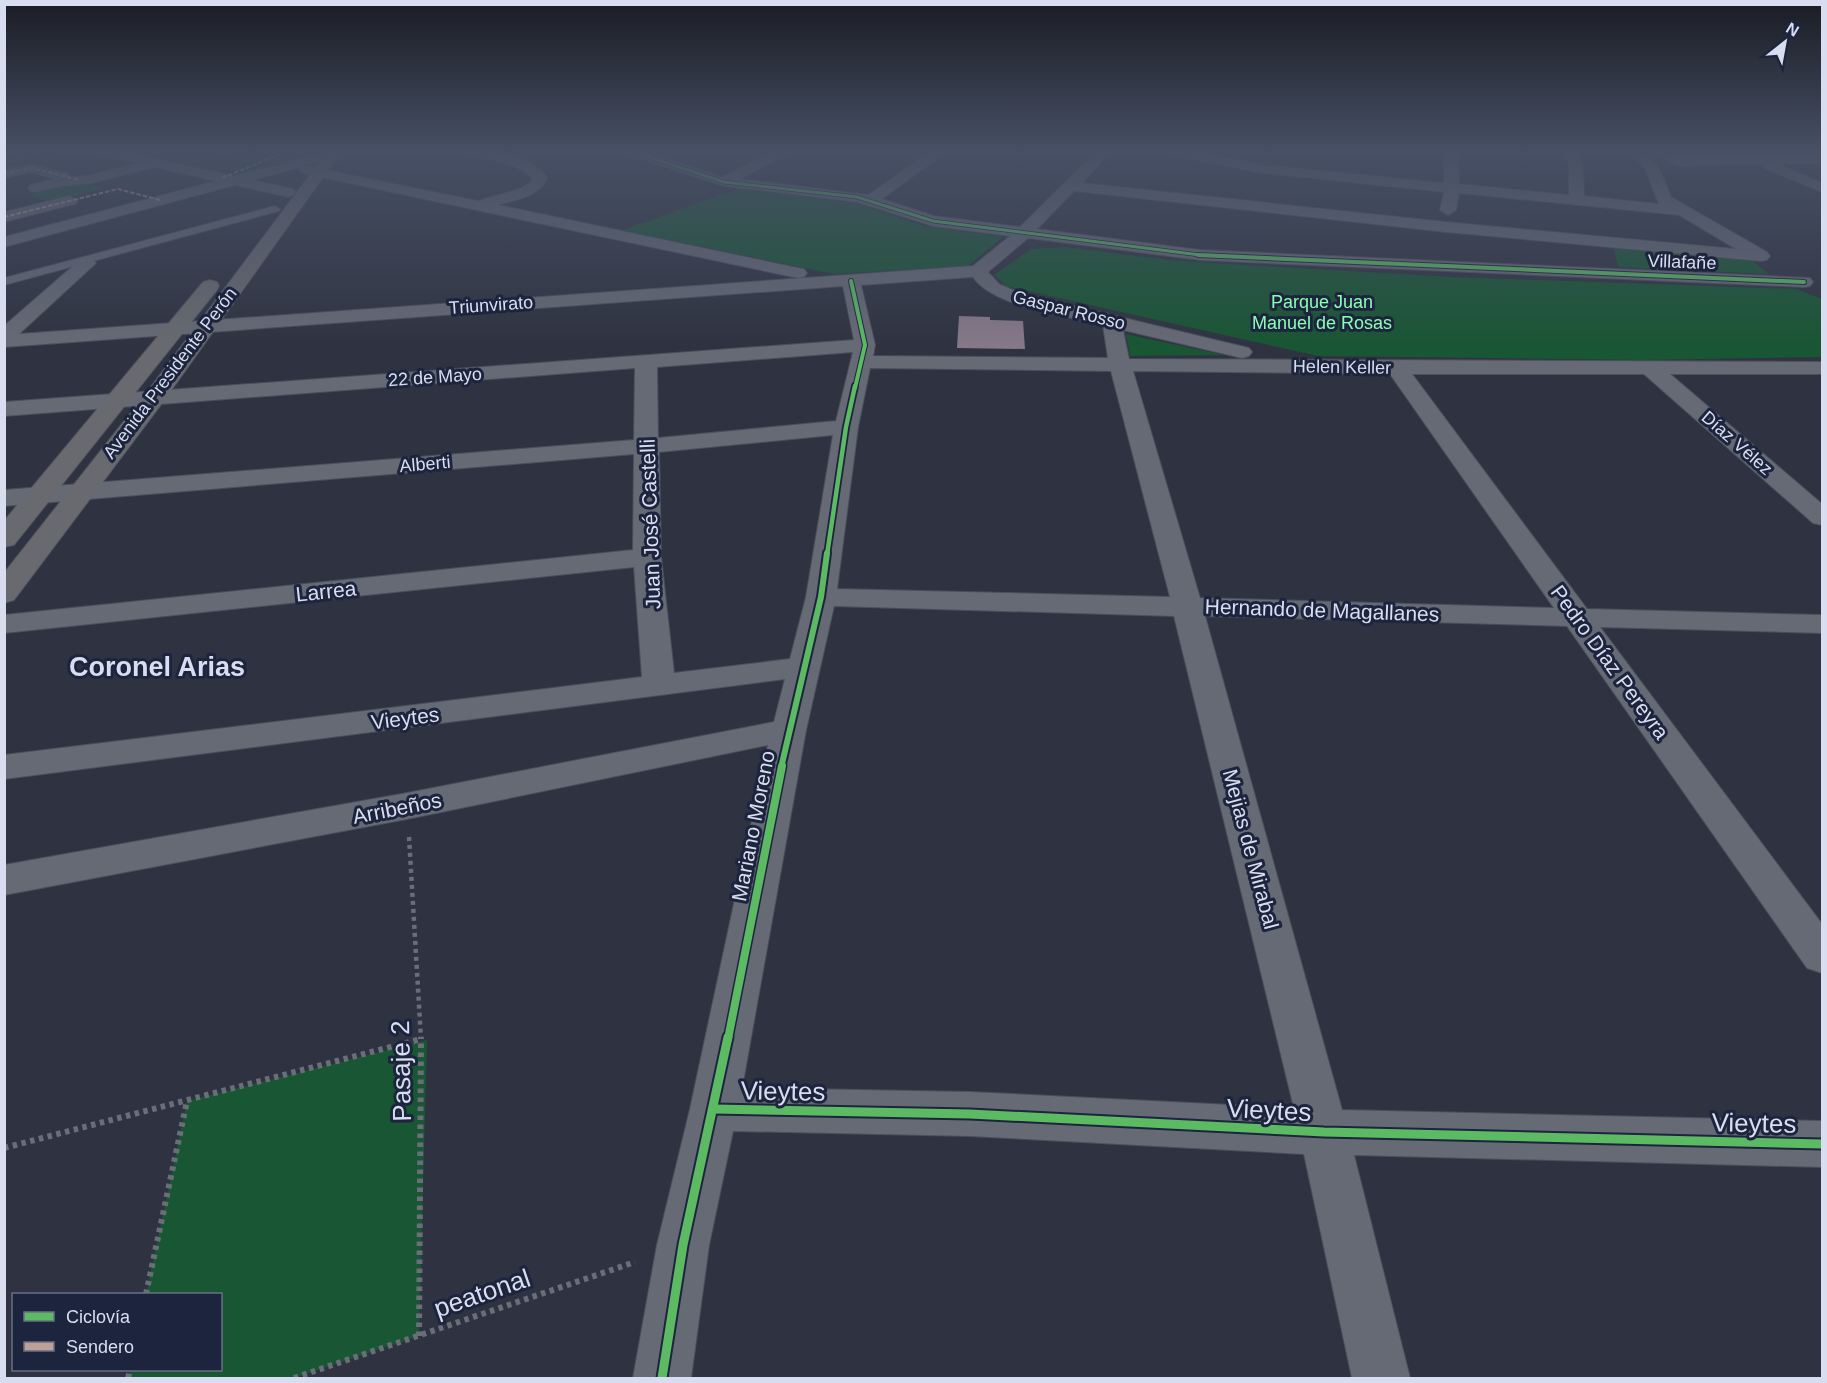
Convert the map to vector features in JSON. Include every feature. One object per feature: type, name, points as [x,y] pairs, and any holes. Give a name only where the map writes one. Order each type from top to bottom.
[{"type":"main road","name":"Avenida Presidente Perón","points":[[4,539],[269,217]]},
{"type":"main road","name":"Avenida Presidente Perón","points":[[4,594],[155,397],[281,217]]},
{"type":"street","points":[[4,242],[99,217]]},
{"type":"street","points":[[536,217],[844,281]]},
{"type":"street","name":"Villafañe","points":[[915,217],[1200,255],[1804,282]]},
{"type":"street","points":[[978,272],[1040,217]]},
{"type":"street","points":[[1353,217],[1761,256]]},
{"type":"street","points":[[1437,267],[1448,217]]},
{"type":"street","points":[[1694,217],[1804,282],[1822,289]]},
{"type":"street","points":[[4,339],[87,262]]},
{"type":"street","name":"Triunvirato","points":[[4,339],[978,272]]},
{"type":"street","name":"Gaspar Rosso","points":[[978,272],[982,280],[999,292],[1112,322],[1302,366]]},
{"type":"street","name":"Mariano Moreno","points":[[662,1378],[684,1245],[714,1109],[789,730],[821,597],[846,427],[863,354],[844,281]]},
{"type":"street","name":"Mejias de Mirabal","points":[[1112,322],[1120,364],[1187,606],[1324,1132],[1381,1378]]},
{"type":"street","name":"22 de Mayo","points":[[4,409],[646,362],[863,354]]},
{"type":"street","name":"Helen Keller","points":[[863,354],[1120,364],[1652,370],[1822,368]]},
{"type":"street","name":"Juan José Castelli","points":[[646,362],[647,557],[659,687]]},
{"type":"street","name":"Pedro Díaz Pereyra","points":[[1396,368],[1822,956]]},
{"type":"street","name":"Díaz Vélez","points":[[1652,370],[1822,517]]},
{"type":"street","name":"Alberti","points":[[4,498],[648,446],[846,427]]},
{"type":"street","name":"Larrea","points":[[4,624],[647,557]]},
{"type":"street","name":"Hernando de Magallanes","points":[[821,597],[1822,624]]},
{"type":"street","name":"Vieytes","points":[[4,768],[805,667]]},
{"type":"street","name":"Arribeños","points":[[4,880],[406,806],[789,730]]},
{"type":"street","name":"Vieytes","points":[[714,1109],[970,1114],[1324,1132],[1822,1144]]},
{"type":"lane","points":[[4,282],[87,262],[240,217]]},
{"type":"path","points":[[4,1148],[422,1039]]},
{"type":"path","points":[[146,1293],[187,1101]]},
{"type":"green space","points":[[660,217],[896,217],[925,226],[1003,237],[968,266],[833,274],[623,230]]},
{"type":"green space","points":[[1613,243],[1746,256],[1769,274],[1618,267]]},
{"type":"green space","name":"Parque Juan Manuel de Rosas","points":[[1065,247],[1178,261],[1451,277],[1796,289],[1822,299],[1822,357],[1641,360],[1318,356],[1006,286],[994,275],[1031,249]]},
{"type":"green space","points":[[1126,334],[1224,355],[1130,356]]},
{"type":"green space","points":[[427,1040],[419,1336],[294,1378],[128,1378],[130,1371],[222,1371],[222,1293],[146,1293],[187,1101]]},
{"type":"building","points":[[959,316],[1023,321],[1025,349],[957,348]]},
{"type":"cycle path","points":[[919,217],[933,221],[1200,255],[1804,282]]},
{"type":"cycle path","points":[[662,1378],[683,1245],[714,1109],[789,730],[821,597],[846,427],[865,345],[851,281]]},
{"type":"cycle path","points":[[714,1109],[970,1114],[1324,1132],[1822,1144]]},
{"type":"district","name":"Coronel Arias","points":[[157,667]]}]
